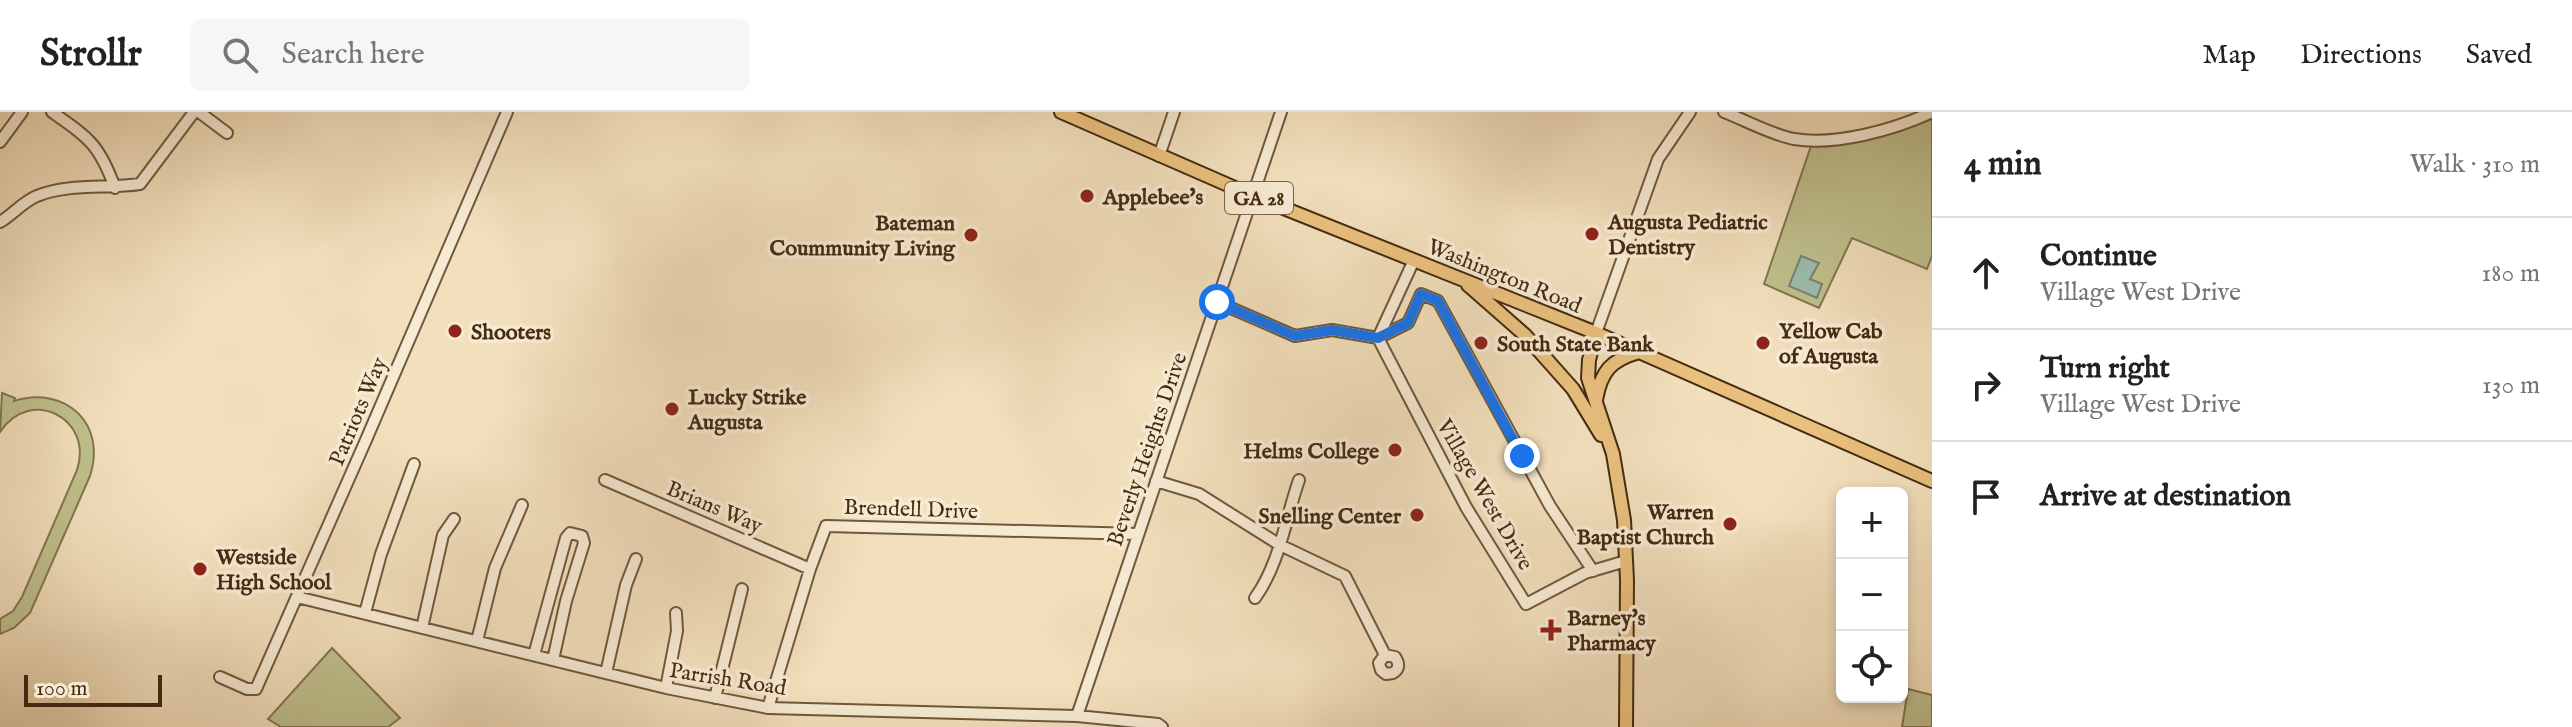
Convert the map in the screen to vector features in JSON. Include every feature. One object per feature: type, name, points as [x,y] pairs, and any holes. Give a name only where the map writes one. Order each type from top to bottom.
[{"type":"main road","name":"Washington Road","points":[[1061,112],[1251,195],[1596,333],[1932,481]]},
{"type":"main road","name":"GA 28","points":[[1460,278],[1525,335],[1573,389],[1613,454]]},
{"type":"main road","name":"GA 28","points":[[1596,333],[1588,378],[1613,454],[1624,517],[1626,727]]},
{"type":"main road","points":[[1596,403],[1599,382],[1606,369],[1624,357],[1639,352]]},
{"type":"street","points":[[0,142],[22,112]]},
{"type":"street","points":[[52,112],[93,144],[105,159],[115,188]]},
{"type":"street","points":[[0,222],[35,196],[71,188],[115,188],[140,184],[196,112],[227,133]]},
{"type":"street","name":"Patriots Way","points":[[220,677],[247,689],[256,689],[507,112]]},
{"type":"street","points":[[1159,156],[1174,112]]},
{"type":"street","name":"Beverly Heights Drive","points":[[1077,716],[1281,112]]},
{"type":"street","points":[[1596,333],[1658,159],[1690,112]]},
{"type":"street","points":[[1724,112],[1793,139],[1834,140],[1866,134],[1932,112]]},
{"type":"street","points":[[1378,338],[1414,260]]},
{"type":"street","points":[[1217,302],[1295,336],[1332,330],[1378,338],[1408,323],[1421,294],[1438,301],[1550,506],[1593,571]]},
{"type":"street","name":"Village West Drive","points":[[1378,338],[1466,507],[1526,604],[1593,571],[1626,561]]},
{"type":"street","points":[[365,613],[381,554],[414,464]]},
{"type":"street","name":"Brians Way","points":[[605,480],[810,569]]},
{"type":"street","points":[[1255,598],[1263,587],[1280,545],[1299,480]]},
{"type":"street","points":[[1156,481],[1199,494],[1280,545],[1345,576],[1385,655]]},
{"type":"street","points":[[477,641],[495,568],[522,505]]},
{"type":"street","points":[[422,628],[443,535],[454,519]]},
{"type":"street","name":"Brendell Drive","points":[[768,708],[826,526],[1138,534]]},
{"type":"street","points":[[534,655],[566,538],[570,533],[577,533],[584,543],[566,601],[553,660]]},
{"type":"street","points":[[606,673],[626,585],[636,559]]},
{"type":"street","points":[[715,698],[742,589]]},
{"type":"street","name":"Parrish Road","points":[[297,597],[666,688],[768,708],[1077,716],[1158,724],[1162,727]]},
{"type":"street","points":[[666,688],[677,631],[676,613]]},
{"type":"green space","points":[[1932,119],[1932,256],[1927,269],[1852,238],[1819,308],[1764,284],[1812,143],[1889,133]]},
{"type":"green space","points":[[2,393],[15,398],[14,401],[33,397],[50,399],[78,413],[93,440],[94,457],[90,476],[30,613],[14,628],[0,634],[0,619],[13,611],[22,597],[77,470],[80,452],[76,436],[68,423],[56,414],[42,410],[27,411],[13,418],[0,432]]},
{"type":"green space","points":[[332,648],[400,718],[388,727],[281,727],[268,719]]},
{"type":"green space","points":[[1908,689],[1932,695],[1932,727],[1902,727]]},
{"type":"shaded area","points":[[1801,256],[1819,263],[1810,279],[1822,284],[1817,298],[1789,286]]},
{"type":"place","name":"Applebee's","points":[[1087,196]]},
{"type":"place","name":"Augusta Pediatric Dentistry","points":[[1592,234]]},
{"type":"place","name":"Bateman Coummunity Living","points":[[971,235]]},
{"type":"place","name":"Shooters","points":[[455,331]]},
{"type":"place","name":"South State Bank","points":[[1481,343]]},
{"type":"place","name":"Yellow Cab of Augusta","points":[[1763,343]]},
{"type":"place","name":"Lucky Strike Augusta","points":[[672,409]]},
{"type":"place","name":"Helms College","points":[[1395,450]]},
{"type":"place","name":"Snelling Center","points":[[1417,515]]},
{"type":"place","name":"Warren Baptist Church","points":[[1730,524]]},
{"type":"place","name":"Westside High School","points":[[200,569]]},
{"type":"place","name":"Barney's Pharmacy","points":[[1551,630]]},
{"type":"route","points":[[1217,302],[1295,336],[1332,330],[1378,338],[1408,323],[1421,294],[1438,301],[1522,456]]}]
